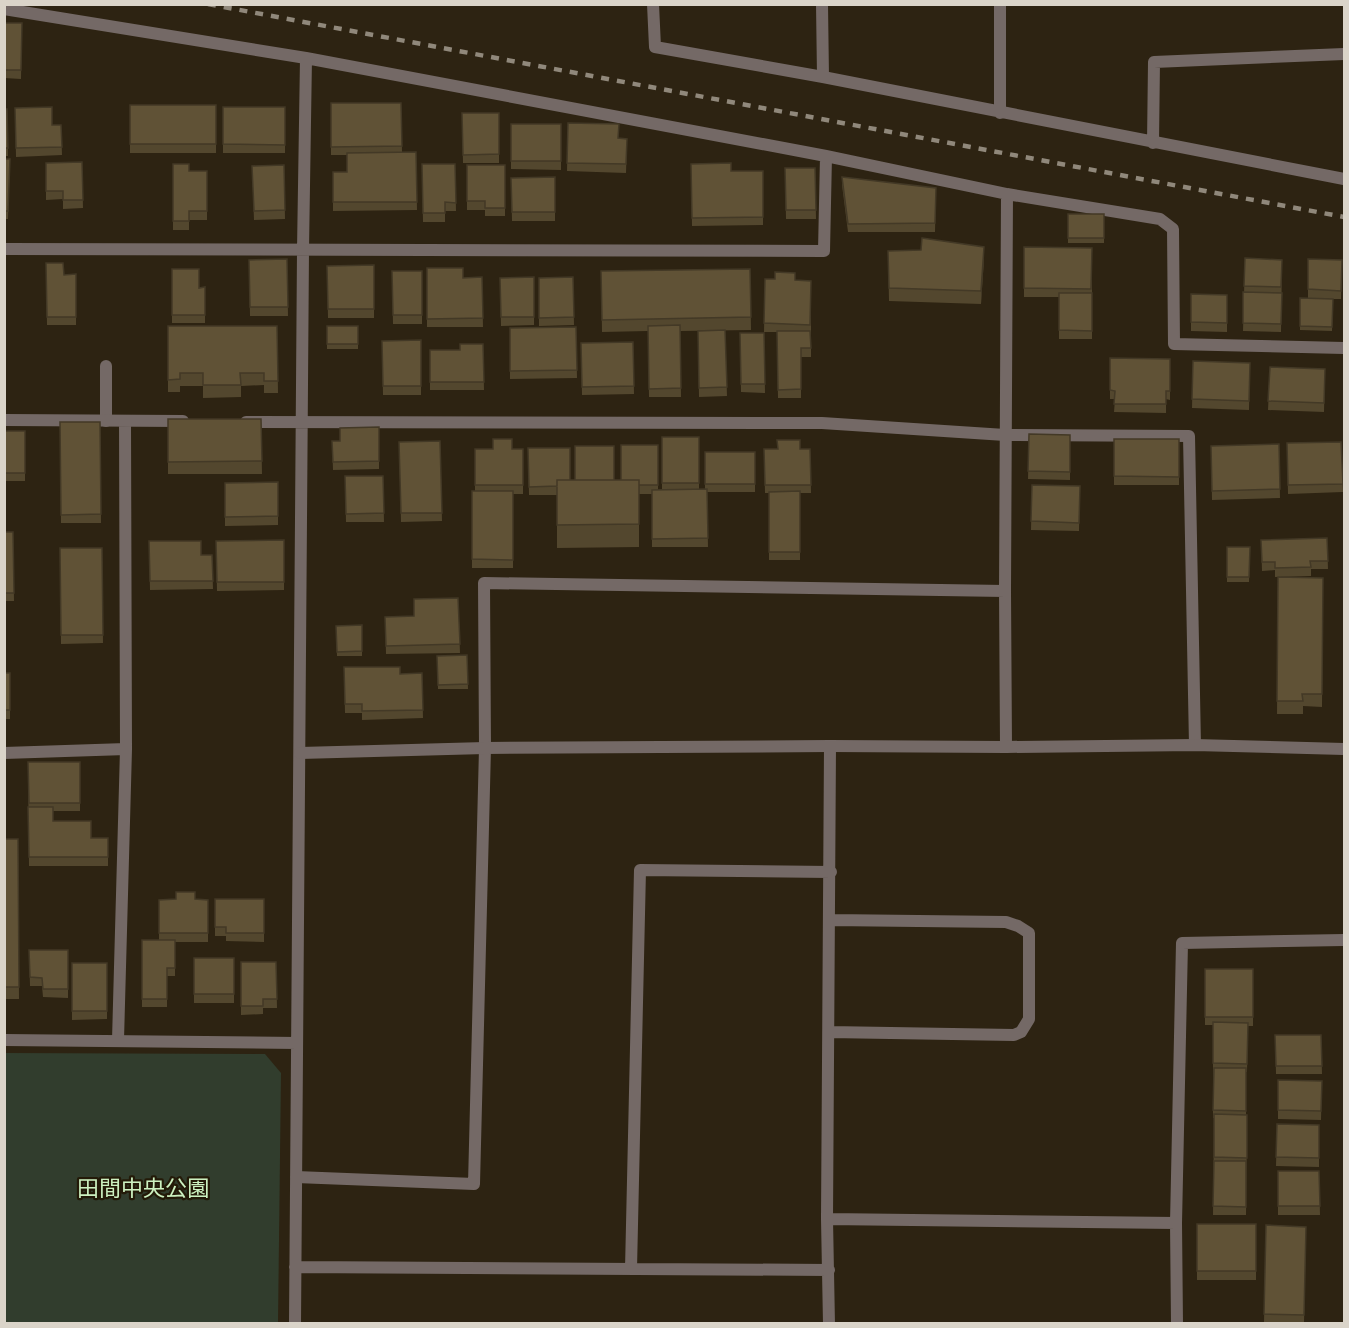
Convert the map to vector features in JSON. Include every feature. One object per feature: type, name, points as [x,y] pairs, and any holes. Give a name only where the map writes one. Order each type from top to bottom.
[{"type":"street","points":[[653,4],[655,47],[824,77],[1344,179]]},
{"type":"street","points":[[822,4],[824,77]]},
{"type":"street","points":[[1000,4],[1000,113]]},
{"type":"street","points":[[4,9],[306,58],[826,156],[1007,194],[1160,219],[1173,229],[1174,344],[1344,348]]},
{"type":"street","points":[[1153,143],[1154,62],[1344,54]]},
{"type":"street","points":[[295,1323],[306,58]]},
{"type":"street","points":[[4,249],[824,251],[826,156]]},
{"type":"street","points":[[1006,747],[1007,194]]},
{"type":"street","points":[[106,366],[106,421]]},
{"type":"street","points":[[4,420],[196,422]]},
{"type":"street","points":[[118,1040],[126,749],[125,421]]},
{"type":"street","points":[[231,422],[822,423],[1005,435],[1189,436],[1195,745]]},
{"type":"street","points":[[296,1177],[474,1184],[485,748],[484,583],[1005,591]]},
{"type":"street","points":[[300,753],[485,748],[830,746],[1195,745],[1344,749]]},
{"type":"street","points":[[829,1323],[827,1219],[830,746]]},
{"type":"street","points":[[4,753],[126,749]]},
{"type":"street","points":[[631,1269],[640,870],[831,872]]},
{"type":"street","points":[[829,1032],[1014,1035],[1021,1032],[1029,1019],[1029,933],[1018,926],[1006,922],[830,920]]},
{"type":"street","points":[[1177,1323],[1176,1223],[1182,943],[1344,940]]},
{"type":"street","points":[[4,1040],[297,1043]]},
{"type":"street","points":[[827,1219],[1176,1223]]},
{"type":"street","points":[[295,1267],[829,1270]]},
{"type":"green space","name":"田間中央公園","points":[[5,1053],[265,1054],[281,1073],[278,1323],[5,1323]]},
{"type":"building","points":[[4,23],[22,23],[21,70],[4,70]]},
{"type":"building","points":[[331,103],[401,103],[402,146],[331,147]]},
{"type":"building","points":[[130,105],[216,105],[216,144],[130,144]]},
{"type":"building","points":[[52,107],[52,125],[61,125],[62,147],[16,148],[15,108]]},
{"type":"building","points":[[223,107],[285,107],[285,145],[223,144]]},
{"type":"building","points":[[4,109],[7,109],[8,148],[4,148]]},
{"type":"building","points":[[462,113],[499,113],[499,154],[463,155]]},
{"type":"building","points":[[568,123],[619,124],[618,138],[627,139],[626,164],[567,163]]},
{"type":"building","points":[[511,124],[561,124],[561,161],[511,161]]},
{"type":"building","points":[[416,152],[417,202],[333,202],[333,172],[347,172],[347,153]]},
{"type":"building","points":[[4,159],[10,159],[8,211],[4,211]]},
{"type":"building","points":[[82,162],[83,200],[63,200],[63,191],[46,191],[46,163]]},
{"type":"building","points":[[731,163],[731,171],[763,171],[763,217],[692,218],[691,164]]},
{"type":"building","points":[[173,164],[189,164],[189,171],[207,171],[207,211],[189,211],[189,221],[173,221]]},
{"type":"building","points":[[422,164],[455,164],[456,203],[445,202],[445,213],[423,213]]},
{"type":"building","points":[[284,165],[285,210],[254,211],[252,166]]},
{"type":"building","points":[[467,165],[505,165],[505,208],[485,208],[485,201],[467,201]]},
{"type":"building","points":[[785,168],[815,168],[816,210],[786,210]]},
{"type":"building","points":[[555,177],[555,212],[512,212],[511,178]]},
{"type":"building","points":[[842,177],[936,188],[935,223],[848,224]]},
{"type":"building","points":[[1068,214],[1104,214],[1104,238],[1068,238]]},
{"type":"building","points":[[922,238],[984,247],[981,291],[889,288],[888,251],[921,250]]},
{"type":"building","points":[[1024,247],[1092,248],[1091,289],[1024,288]]},
{"type":"building","points":[[1245,258],[1282,260],[1281,287],[1244,286]]},
{"type":"building","points":[[287,259],[288,307],[250,307],[249,260]]},
{"type":"building","points":[[1308,259],[1342,260],[1341,291],[1308,289]]},
{"type":"building","points":[[46,263],[63,263],[64,275],[76,274],[76,317],[47,317]]},
{"type":"building","points":[[374,265],[374,309],[328,309],[327,266]]},
{"type":"building","points":[[427,268],[463,268],[463,278],[482,277],[483,318],[427,319]]},
{"type":"building","points":[[172,269],[199,269],[199,288],[205,287],[205,315],[172,315]]},
{"type":"building","points":[[750,269],[751,317],[602,320],[601,271]]},
{"type":"building","points":[[392,271],[422,271],[422,315],[393,315]]},
{"type":"building","points":[[775,272],[795,273],[795,280],[811,281],[810,325],[764,323],[765,279],[775,279]]},
{"type":"building","points":[[534,277],[534,317],[501,317],[500,278]]},
{"type":"building","points":[[573,277],[574,317],[539,318],[539,278]]},
{"type":"building","points":[[1243,292],[1282,293],[1281,324],[1243,323]]},
{"type":"building","points":[[1059,293],[1092,293],[1092,331],[1059,330]]},
{"type":"building","points":[[1191,294],[1227,295],[1227,323],[1191,322]]},
{"type":"building","points":[[1300,298],[1333,299],[1332,327],[1300,326]]},
{"type":"building","points":[[680,325],[681,388],[649,389],[648,326]]},
{"type":"building","points":[[168,326],[277,326],[278,381],[264,381],[264,373],[240,373],[241,385],[203,385],[203,373],[180,373],[180,379],[168,380]]},
{"type":"building","points":[[327,326],[358,326],[358,344],[327,344]]},
{"type":"building","points":[[576,327],[577,370],[510,371],[510,328]]},
{"type":"building","points":[[725,330],[727,387],[699,388],[698,331]]},
{"type":"building","points":[[777,331],[810,331],[811,348],[801,348],[801,389],[778,390]]},
{"type":"building","points":[[740,333],[764,333],[765,384],[741,384]]},
{"type":"building","points":[[421,340],[421,386],[383,386],[382,341]]},
{"type":"building","points":[[633,342],[634,386],[582,387],[581,343]]},
{"type":"building","points":[[460,344],[483,344],[484,382],[430,382],[430,350],[460,350]]},
{"type":"building","points":[[1110,358],[1170,359],[1170,391],[1166,391],[1166,404],[1114,404],[1115,391],[1110,390]]},
{"type":"building","points":[[1193,361],[1250,363],[1249,401],[1192,399]]},
{"type":"building","points":[[1270,367],[1325,369],[1324,403],[1268,401]]},
{"type":"building","points":[[168,419],[261,419],[262,461],[168,462]]},
{"type":"building","points":[[60,422],[100,422],[101,514],[61,515]]},
{"type":"building","points":[[379,427],[379,461],[333,462],[332,441],[340,441],[340,428]]},
{"type":"building","points":[[4,431],[25,431],[25,473],[4,473]]},
{"type":"building","points":[[1029,434],[1070,435],[1070,472],[1028,471]]},
{"type":"building","points":[[662,437],[699,437],[699,483],[662,483]]},
{"type":"building","points":[[493,439],[512,439],[512,449],[523,449],[523,485],[475,485],[475,449],[493,449]]},
{"type":"building","points":[[1114,439],[1179,439],[1179,477],[1114,476]]},
{"type":"building","points":[[777,440],[800,440],[800,449],[810,449],[811,485],[765,485],[764,449],[778,449]]},
{"type":"building","points":[[440,441],[442,513],[401,513],[399,442]]},
{"type":"building","points":[[1341,442],[1343,484],[1288,485],[1287,443]]},
{"type":"building","points":[[1279,444],[1280,489],[1212,491],[1211,446]]},
{"type":"building","points":[[621,445],[658,445],[658,485],[639,485],[639,480],[621,480]]},
{"type":"building","points":[[575,446],[614,446],[614,480],[575,480]]},
{"type":"building","points":[[528,448],[570,448],[570,480],[557,480],[557,486],[529,487]]},
{"type":"building","points":[[705,452],[755,452],[755,484],[705,484]]},
{"type":"building","points":[[345,476],[383,476],[384,513],[346,514]]},
{"type":"building","points":[[557,480],[639,480],[639,524],[557,525]]},
{"type":"building","points":[[278,482],[278,516],[225,517],[225,483]]},
{"type":"building","points":[[1032,485],[1080,486],[1079,523],[1031,521]]},
{"type":"building","points":[[707,489],[708,538],[652,539],[652,490]]},
{"type":"building","points":[[472,491],[513,491],[513,560],[472,559]]},
{"type":"building","points":[[800,491],[800,552],[769,552],[769,492]]},
{"type":"building","points":[[4,532],[13,532],[14,593],[4,593]]},
{"type":"building","points":[[1327,538],[1328,561],[1310,561],[1311,567],[1275,568],[1275,562],[1262,562],[1261,540]]},
{"type":"building","points":[[284,540],[284,582],[217,582],[216,541]]},
{"type":"building","points":[[149,541],[201,541],[201,555],[212,555],[213,581],[150,581]]},
{"type":"building","points":[[1227,547],[1250,547],[1249,577],[1227,577]]},
{"type":"building","points":[[60,548],[102,548],[103,635],[61,635]]},
{"type":"building","points":[[1278,577],[1323,578],[1322,694],[1302,694],[1303,701],[1277,701]]},
{"type":"building","points":[[458,598],[460,644],[386,646],[385,617],[414,616],[414,599]]},
{"type":"building","points":[[362,625],[362,651],[337,652],[336,626]]},
{"type":"building","points":[[467,655],[468,684],[438,685],[437,656]]},
{"type":"building","points":[[344,667],[400,667],[400,674],[422,673],[423,710],[362,711],[362,704],[345,704]]},
{"type":"building","points":[[4,673],[10,673],[10,710],[4,710]]},
{"type":"building","points":[[28,762],[80,762],[80,803],[29,803]]},
{"type":"building","points":[[28,807],[53,807],[53,821],[91,821],[91,838],[108,838],[108,857],[29,857]]},
{"type":"building","points":[[4,839],[18,839],[19,987],[4,987]]},
{"type":"building","points":[[176,892],[195,892],[195,899],[208,900],[208,933],[159,933],[159,900],[176,899]]},
{"type":"building","points":[[215,899],[264,899],[264,933],[226,933],[226,927],[215,927]]},
{"type":"building","points":[[142,940],[175,940],[175,968],[167,968],[167,999],[142,999]]},
{"type":"building","points":[[29,950],[68,950],[68,989],[43,989],[42,978],[30,977]]},
{"type":"building","points":[[194,958],[234,958],[234,994],[194,994]]},
{"type":"building","points":[[241,962],[276,962],[277,999],[263,999],[263,1006],[241,1006]]},
{"type":"building","points":[[72,963],[107,963],[107,1011],[72,1011]]},
{"type":"building","points":[[1205,969],[1253,969],[1253,1017],[1205,1017]]},
{"type":"building","points":[[1213,1022],[1248,1023],[1247,1064],[1213,1063]]},
{"type":"building","points":[[1275,1035],[1321,1035],[1322,1066],[1276,1066]]},
{"type":"building","points":[[1214,1068],[1246,1068],[1246,1111],[1213,1110]]},
{"type":"building","points":[[1278,1080],[1322,1081],[1321,1111],[1278,1110]]},
{"type":"building","points":[[1214,1114],[1247,1115],[1247,1158],[1214,1157]]},
{"type":"building","points":[[1277,1124],[1319,1125],[1319,1158],[1276,1157]]},
{"type":"building","points":[[1214,1161],[1246,1161],[1246,1207],[1213,1206]]},
{"type":"building","points":[[1278,1171],[1319,1171],[1320,1206],[1278,1206]]},
{"type":"building","points":[[1197,1224],[1256,1224],[1256,1271],[1197,1271]]},
{"type":"building","points":[[1266,1225],[1306,1227],[1304,1315],[1264,1314]]},
{"type":"railway","points":[[208,4],[1344,217]]}]
